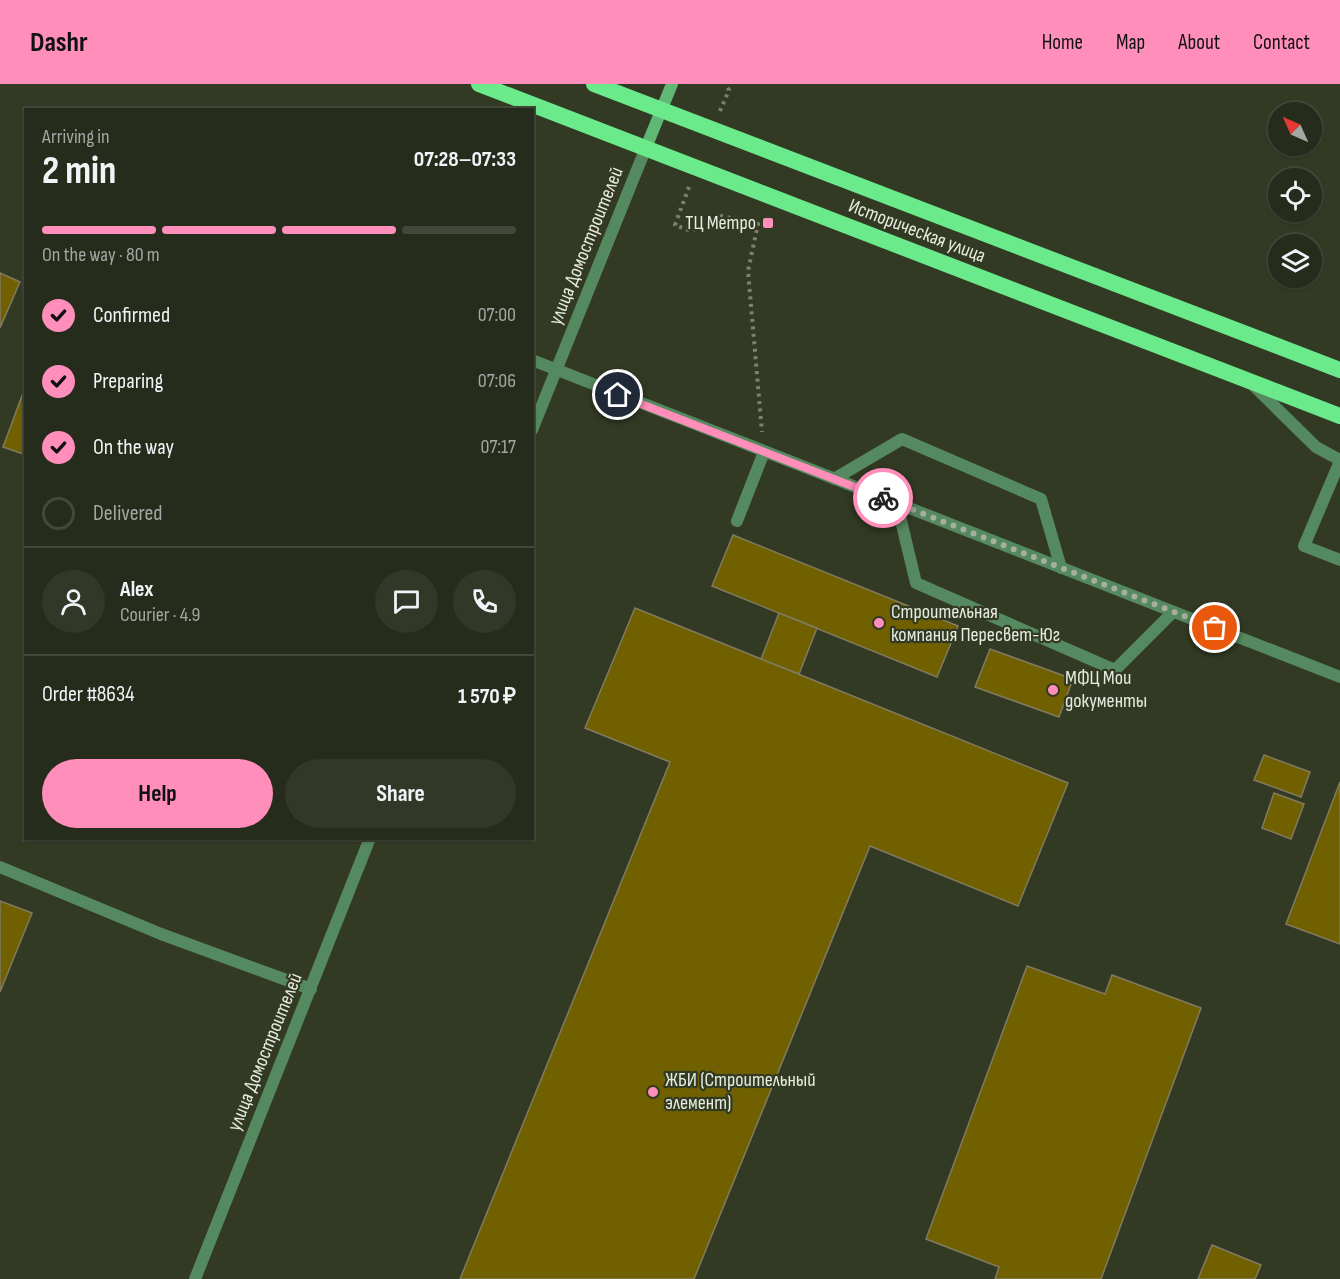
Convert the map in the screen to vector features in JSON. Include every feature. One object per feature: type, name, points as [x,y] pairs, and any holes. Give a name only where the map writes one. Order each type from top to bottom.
[{"type":"highway","name":"Историческая улица","points":[[479,84],[645,150],[1340,416]]},
{"type":"highway","name":"Историческая улица","points":[[594,84],[1340,370]]},
{"type":"main road","name":"улица Домостроителей","points":[[645,150],[672,84]]},
{"type":"street","name":"улица Домостроителей","points":[[534,425],[645,150]]},
{"type":"street","points":[[534,361],[1340,677]]},
{"type":"street","points":[[1248,380],[1316,447],[1340,461],[1304,546],[1340,560]]},
{"type":"street","points":[[834,479],[902,439],[1041,499],[1061,568]]},
{"type":"street","points":[[737,521],[764,452]]},
{"type":"street","points":[[897,504],[916,583],[1115,670],[1173,612]]},
{"type":"street","name":"улица Домостроителей","points":[[195,1279],[369,840]]},
{"type":"street","points":[[0,867],[161,934],[311,989]]},
{"type":"path","points":[[682,205],[675,225],[691,231],[722,216],[758,224],[748,270],[764,452]]},
{"type":"building","points":[[0,273],[20,282],[0,328]]},
{"type":"building","points":[[24,390],[24,454],[3,447]]},
{"type":"building","points":[[733,535],[958,626],[937,677],[712,586]]},
{"type":"building","name":"ЖБИ (Строительный элемент)","points":[[635,608],[1068,783],[1018,906],[870,846],[694,1279],[460,1279],[670,762],[585,728]]},
{"type":"building","points":[[779,613],[817,628],[799,674],[761,659]]},
{"type":"building","points":[[990,649],[1073,679],[1059,717],[975,687]]},
{"type":"building","points":[[1264,755],[1310,772],[1301,797],[1254,780]]},
{"type":"building","points":[[1340,782],[1340,944],[1286,924]]},
{"type":"building","points":[[1274,793],[1304,804],[1291,839],[1262,828]]},
{"type":"building","points":[[0,901],[32,913],[0,992]]},
{"type":"building","points":[[1027,966],[1105,994],[1112,975],[1201,1008],[1101,1279],[995,1279],[999,1267],[926,1239]]},
{"type":"building","points":[[1212,1245],[1261,1265],[1255,1279],[1198,1279]]},
{"type":"way so far","points":[[883,498],[1215,628]]},
{"type":"place","name":"ТЦ Метро","points":[[768,223]]},
{"type":"place","name":"Строительная компания Пересвет-Юг","points":[[879,623]]},
{"type":"place","name":"МФЦ Мои документы","points":[[1053,690]]},
{"type":"place","name":"ЖБИ (Строительный элемент)","points":[[653,1092]]},
{"type":"route","points":[[618,395],[883,498]]}]
